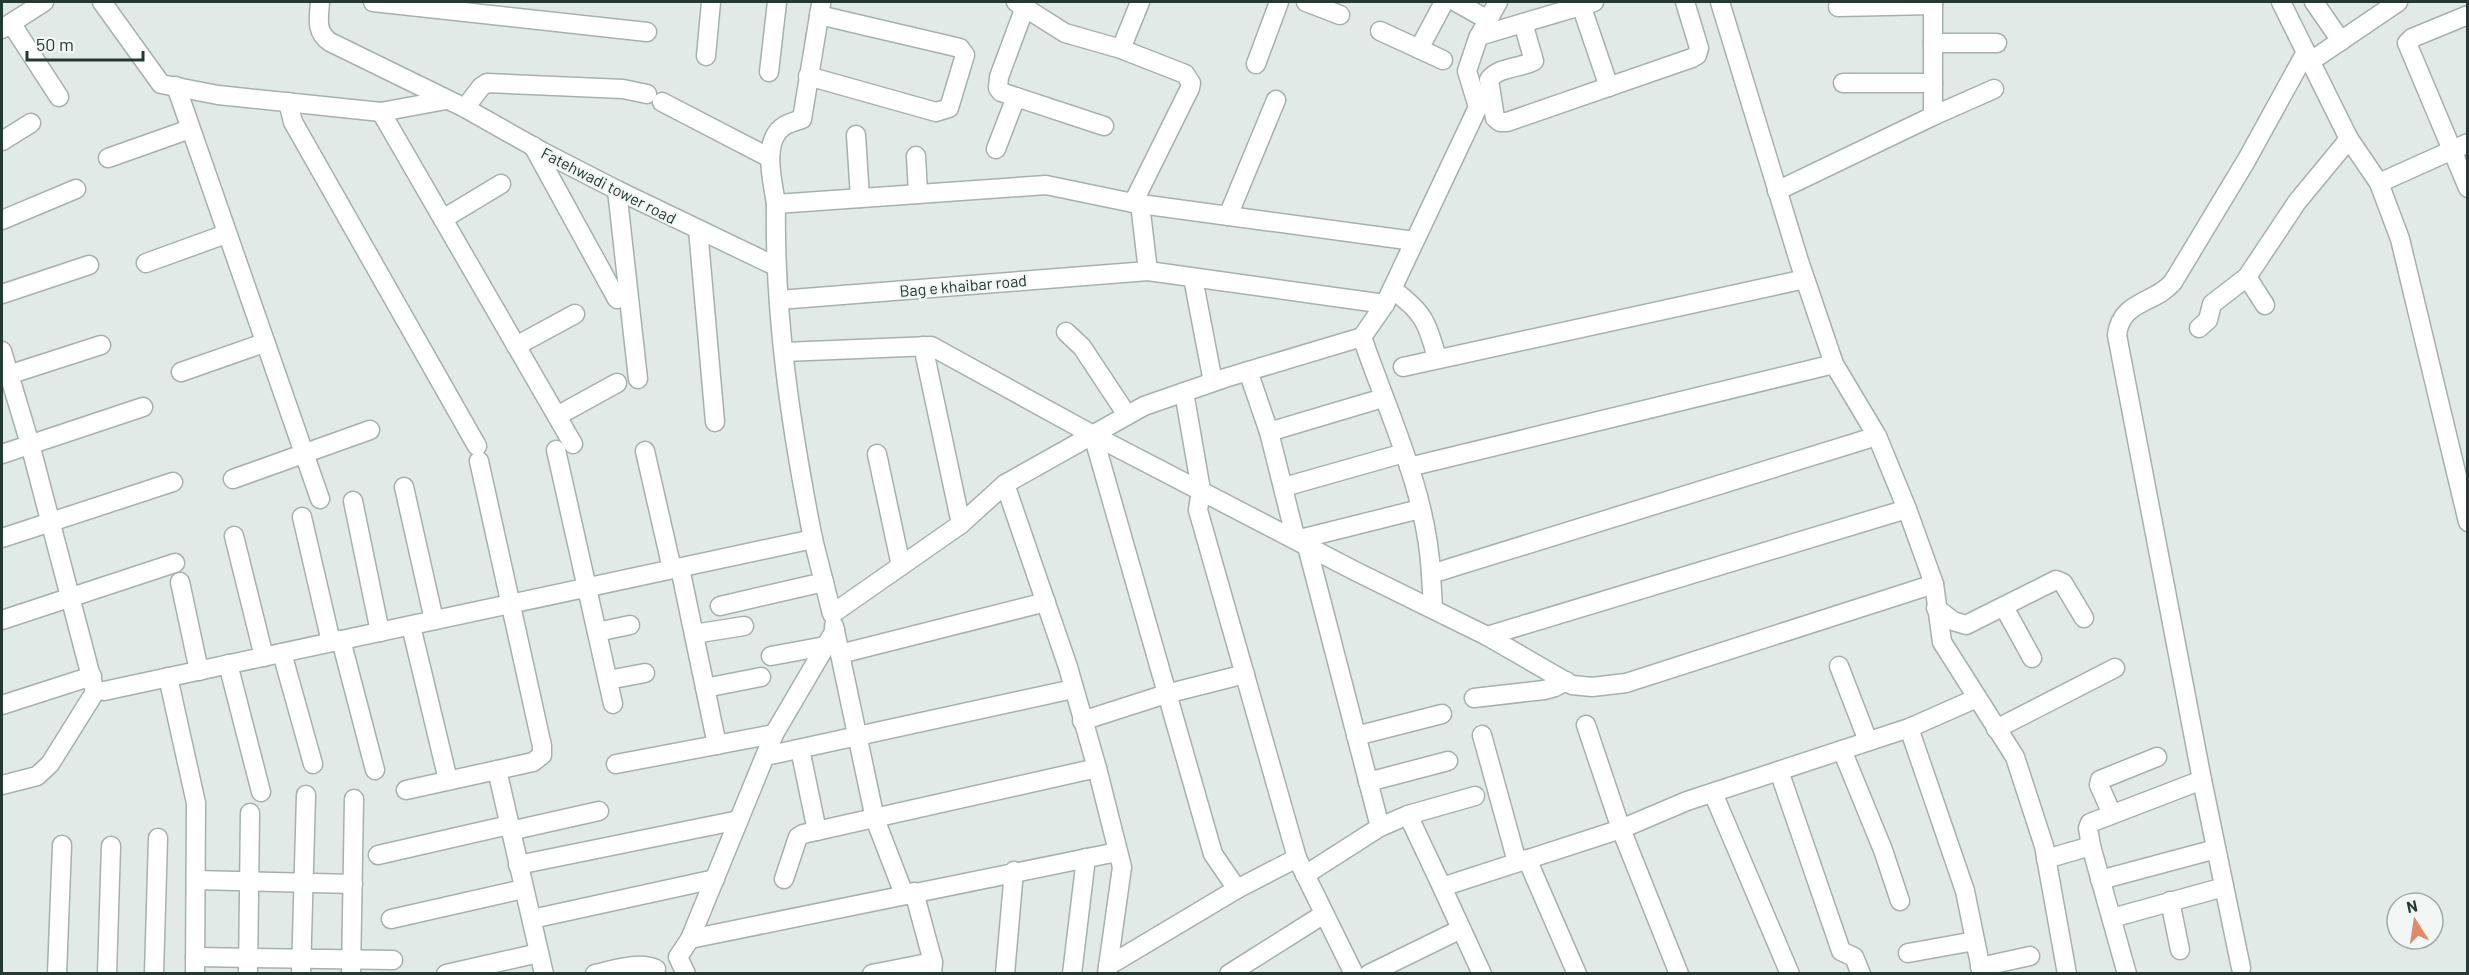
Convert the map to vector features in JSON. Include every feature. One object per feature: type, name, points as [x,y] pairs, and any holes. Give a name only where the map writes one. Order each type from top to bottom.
[{"type":"street","points":[[44,2],[6,26],[59,97]]},
{"type":"street","points":[[102,2],[161,84],[218,95],[381,112],[446,100]]},
{"type":"street","name":"Fatehwadi tower road","points":[[320,2],[318,26],[325,39],[465,108],[617,190],[775,266]]},
{"type":"street","points":[[373,2],[647,32]]},
{"type":"street","points":[[706,56],[711,2]]},
{"type":"street","points":[[769,72],[777,2]]},
{"type":"street","points":[[1121,49],[1140,2]]},
{"type":"street","points":[[1256,64],[1280,2]]},
{"type":"street","points":[[1306,2],[1340,15]]},
{"type":"street","points":[[1419,49],[1444,2]]},
{"type":"street","points":[[1456,2],[1483,28]]},
{"type":"street","points":[[595,974],[632,966],[650,966],[651,971],[682,965],[690,939],[774,734],[833,636],[901,566],[961,524],[1005,484],[1144,405],[1362,337],[1388,296],[1478,107],[1467,71],[1483,28],[1498,2]]},
{"type":"street","points":[[1523,22],[1534,61],[1498,72],[1489,80],[1496,118],[1500,122],[1507,122],[1697,55],[1699,48],[1685,2]]},
{"type":"street","points":[[1720,2],[1777,191],[1834,363],[1877,436],[1934,584],[1942,642],[2015,757],[2044,846],[2067,974]]},
{"type":"street","points":[[2283,2],[2349,139],[2379,183],[2400,239],[2468,522]]},
{"type":"street","points":[[2314,2],[2341,41]]},
{"type":"street","points":[[2241,968],[2202,780],[2117,335],[2118,327],[2121,318],[2132,308],[2168,289],[2173,282],[2308,56],[2341,41],[2398,2]]},
{"type":"street","points":[[1483,28],[1523,22],[1587,3],[1609,87]]},
{"type":"street","points":[[1838,7],[1933,3],[1933,116]]},
{"type":"street","points":[[1104,126],[1001,92],[997,83],[1020,4],[1065,33],[1121,49],[1185,75],[1191,83],[1136,203],[1148,271]]},
{"type":"street","points":[[808,76],[942,112],[949,108],[965,55],[960,48],[818,5],[808,76],[802,119],[783,127],[775,136],[771,158],[776,204],[775,266],[784,352],[795,445],[813,539],[875,819],[909,893],[932,968],[872,974]]},
{"type":"street","points":[[2468,15],[2412,38],[2408,43],[2460,146],[2468,188]]},
{"type":"street","points":[[1380,32],[1443,60]]},
{"type":"street","points":[[1933,43],[1997,43]]},
{"type":"street","points":[[465,108],[481,87],[487,83],[623,88],[654,98],[771,158]]},
{"type":"street","points":[[1844,83],[1933,83]]},
{"type":"street","points":[[176,86],[320,499]]},
{"type":"street","points":[[1777,191],[1994,89]]},
{"type":"street","points":[[996,149],[1016,97]]},
{"type":"street","points":[[1228,216],[1276,100]]},
{"type":"street","points":[[288,102],[293,122],[478,453],[542,746],[542,755],[533,762],[406,790]]},
{"type":"street","points":[[381,112],[557,416],[586,588],[613,704]]},
{"type":"street","points":[[2,141],[30,123]]},
{"type":"street","points":[[108,158],[190,129]]},
{"type":"street","points":[[856,135],[860,198]]},
{"type":"street","points":[[2199,328],[2208,320],[2212,304],[2247,277],[2297,202],[2349,139]]},
{"type":"street","points":[[533,146],[617,299]]},
{"type":"street","points":[[2379,183],[2460,146]]},
{"type":"street","points":[[916,156],[918,194]]},
{"type":"street","points":[[443,219],[501,184]]},
{"type":"street","points":[[776,204],[1046,184],[1136,203],[1414,241]]},
{"type":"street","points":[[2,220],[76,189]]},
{"type":"street","points":[[617,190],[638,379]]},
{"type":"street","points":[[698,229],[715,422]]},
{"type":"street","points":[[146,263],[226,234]]},
{"type":"street","points":[[2,294],[89,265]]},
{"type":"street","name":"Bag e khaibar road","points":[[779,300],[1148,271],[1193,278],[1388,296]]},
{"type":"street","points":[[2247,277],[2265,305]]},
{"type":"street","points":[[1193,278],[1214,382]]},
{"type":"street","points":[[1403,367],[1805,279]]},
{"type":"street","points":[[1388,296],[1412,304],[1425,319],[1437,358]]},
{"type":"street","points":[[516,346],[575,315]]},
{"type":"street","points":[[1066,333],[1083,347],[1127,415]]},
{"type":"street","points":[[1362,337],[1406,460],[1420,509],[1430,558],[1433,609]]},
{"type":"street","points":[[181,372],[264,343]]},
{"type":"street","points":[[5,376],[101,345]]},
{"type":"street","points":[[923,346],[961,524]]},
{"type":"street","points":[[784,352],[931,346],[1092,435],[1487,636],[1572,685],[1592,687],[1626,683],[1934,584]]},
{"type":"street","points":[[2,351],[5,376],[30,444],[95,692],[50,764],[37,776],[2,785]]},
{"type":"street","points":[[1284,488],[1834,363]]},
{"type":"street","points":[[1248,371],[1302,543],[1380,827]]},
{"type":"street","points":[[557,416],[616,383]]},
{"type":"street","points":[[1184,392],[1201,490],[1198,510],[1301,867],[1354,974]]},
{"type":"street","points":[[1269,432],[1383,398]]},
{"type":"street","points":[[2,454],[143,408]]},
{"type":"street","points":[[233,479],[370,430]]},
{"type":"street","points":[[1092,435],[1213,854],[1237,889]]},
{"type":"street","points":[[1431,574],[1877,436]]},
{"type":"street","points":[[645,451],[694,634],[717,745]]},
{"type":"street","points":[[878,454],[901,566]]},
{"type":"street","points":[[2,538],[173,482]]},
{"type":"street","points":[[1005,484],[1073,689],[1097,768],[1122,867],[1108,970]]},
{"type":"street","points":[[404,487],[434,620]]},
{"type":"street","points":[[353,501],[380,632]]},
{"type":"street","points":[[1302,543],[1420,509]]},
{"type":"street","points":[[1487,636],[1907,509]]},
{"type":"street","points":[[302,517],[375,770]]},
{"type":"street","points":[[234,536],[273,655],[313,764]]},
{"type":"street","points":[[104,691],[813,539]]},
{"type":"street","points":[[2,620],[175,563]]},
{"type":"street","points":[[1936,608],[1953,621],[1966,625],[2052,581],[2060,581],[2084,618]]},
{"type":"street","points":[[180,582],[199,670]]},
{"type":"street","points":[[720,606],[824,582]]},
{"type":"street","points":[[771,656],[833,636],[1046,602]]},
{"type":"street","points":[[2004,607],[2032,658]]},
{"type":"street","points":[[597,632],[630,625]]},
{"type":"street","points":[[411,626],[448,780]]},
{"type":"street","points":[[694,634],[744,626]]},
{"type":"street","points":[[228,664],[261,792]]},
{"type":"street","points":[[1839,666],[1869,741]]},
{"type":"street","points":[[1996,729],[2115,668]]},
{"type":"street","points":[[608,680],[645,673]]},
{"type":"street","points":[[1082,721],[1166,694],[1245,674]]},
{"type":"street","points":[[2,705],[92,676]]},
{"type":"street","points":[[168,677],[196,803],[195,965],[351,966],[393,960]]},
{"type":"street","points":[[705,688],[761,678]]},
{"type":"street","points":[[1474,699],[1555,687],[1566,681]]},
{"type":"street","points":[[766,756],[1073,689]]},
{"type":"street","points":[[1442,887],[1622,829],[1687,801],[1908,728],[1977,698]]},
{"type":"street","points":[[1356,736],[1442,714]]},
{"type":"street","points":[[1586,725],[1622,829],[1678,974]]},
{"type":"street","points":[[1908,728],[1965,891],[1981,970],[2030,956]]},
{"type":"street","points":[[616,764],[774,734]]},
{"type":"street","points":[[1482,735],[1522,860],[1577,974]]},
{"type":"street","points":[[800,749],[817,831]]},
{"type":"street","points":[[1842,750],[1883,849],[1900,901]]},
{"type":"street","points":[[2112,814],[2099,785],[2100,780],[2157,757]]},
{"type":"street","points":[[1368,782],[1448,761]]},
{"type":"street","points":[[784,879],[798,837],[803,834],[1097,768]]},
{"type":"street","points":[[497,770],[544,974]]},
{"type":"street","points":[[1779,771],[1841,951],[1854,957],[1861,974]]},
{"type":"street","points":[[2127,974],[2100,880],[2088,828],[2090,823],[2202,780]]},
{"type":"street","points":[[1713,793],[1790,974]]},
{"type":"street","points":[[301,966],[306,795]]},
{"type":"street","points":[[1108,970],[1237,889],[1301,867],[1408,815],[1475,796]]},
{"type":"street","points":[[351,966],[354,800]]},
{"type":"street","points":[[378,855],[599,812]]},
{"type":"street","points":[[248,966],[250,813]]},
{"type":"street","points":[[1408,815],[1482,974]]},
{"type":"street","points":[[518,864],[740,820]]},
{"type":"street","points":[[154,974],[158,838]]},
{"type":"street","points":[[57,974],[62,845]]},
{"type":"street","points":[[107,974],[111,846]]},
{"type":"street","points":[[2046,859],[2091,846]]},
{"type":"street","points":[[2100,880],[2216,849]]},
{"type":"street","points":[[690,939],[1014,871],[1118,852]]},
{"type":"street","points":[[1072,974],[1086,858]]},
{"type":"street","points":[[1005,974],[1014,871]]},
{"type":"street","points":[[532,919],[715,879]]},
{"type":"street","points":[[196,880],[353,884]]},
{"type":"street","points":[[2112,918],[2224,887]]},
{"type":"street","points":[[391,919],[523,889]]},
{"type":"street","points":[[2170,901],[2180,950]]},
{"type":"street","points":[[1229,974],[1324,914]]},
{"type":"street","points":[[1369,974],[1461,929]]},
{"type":"street","points":[[1908,954],[1975,941]]},
{"type":"street","points":[[446,974],[539,953]]}]
